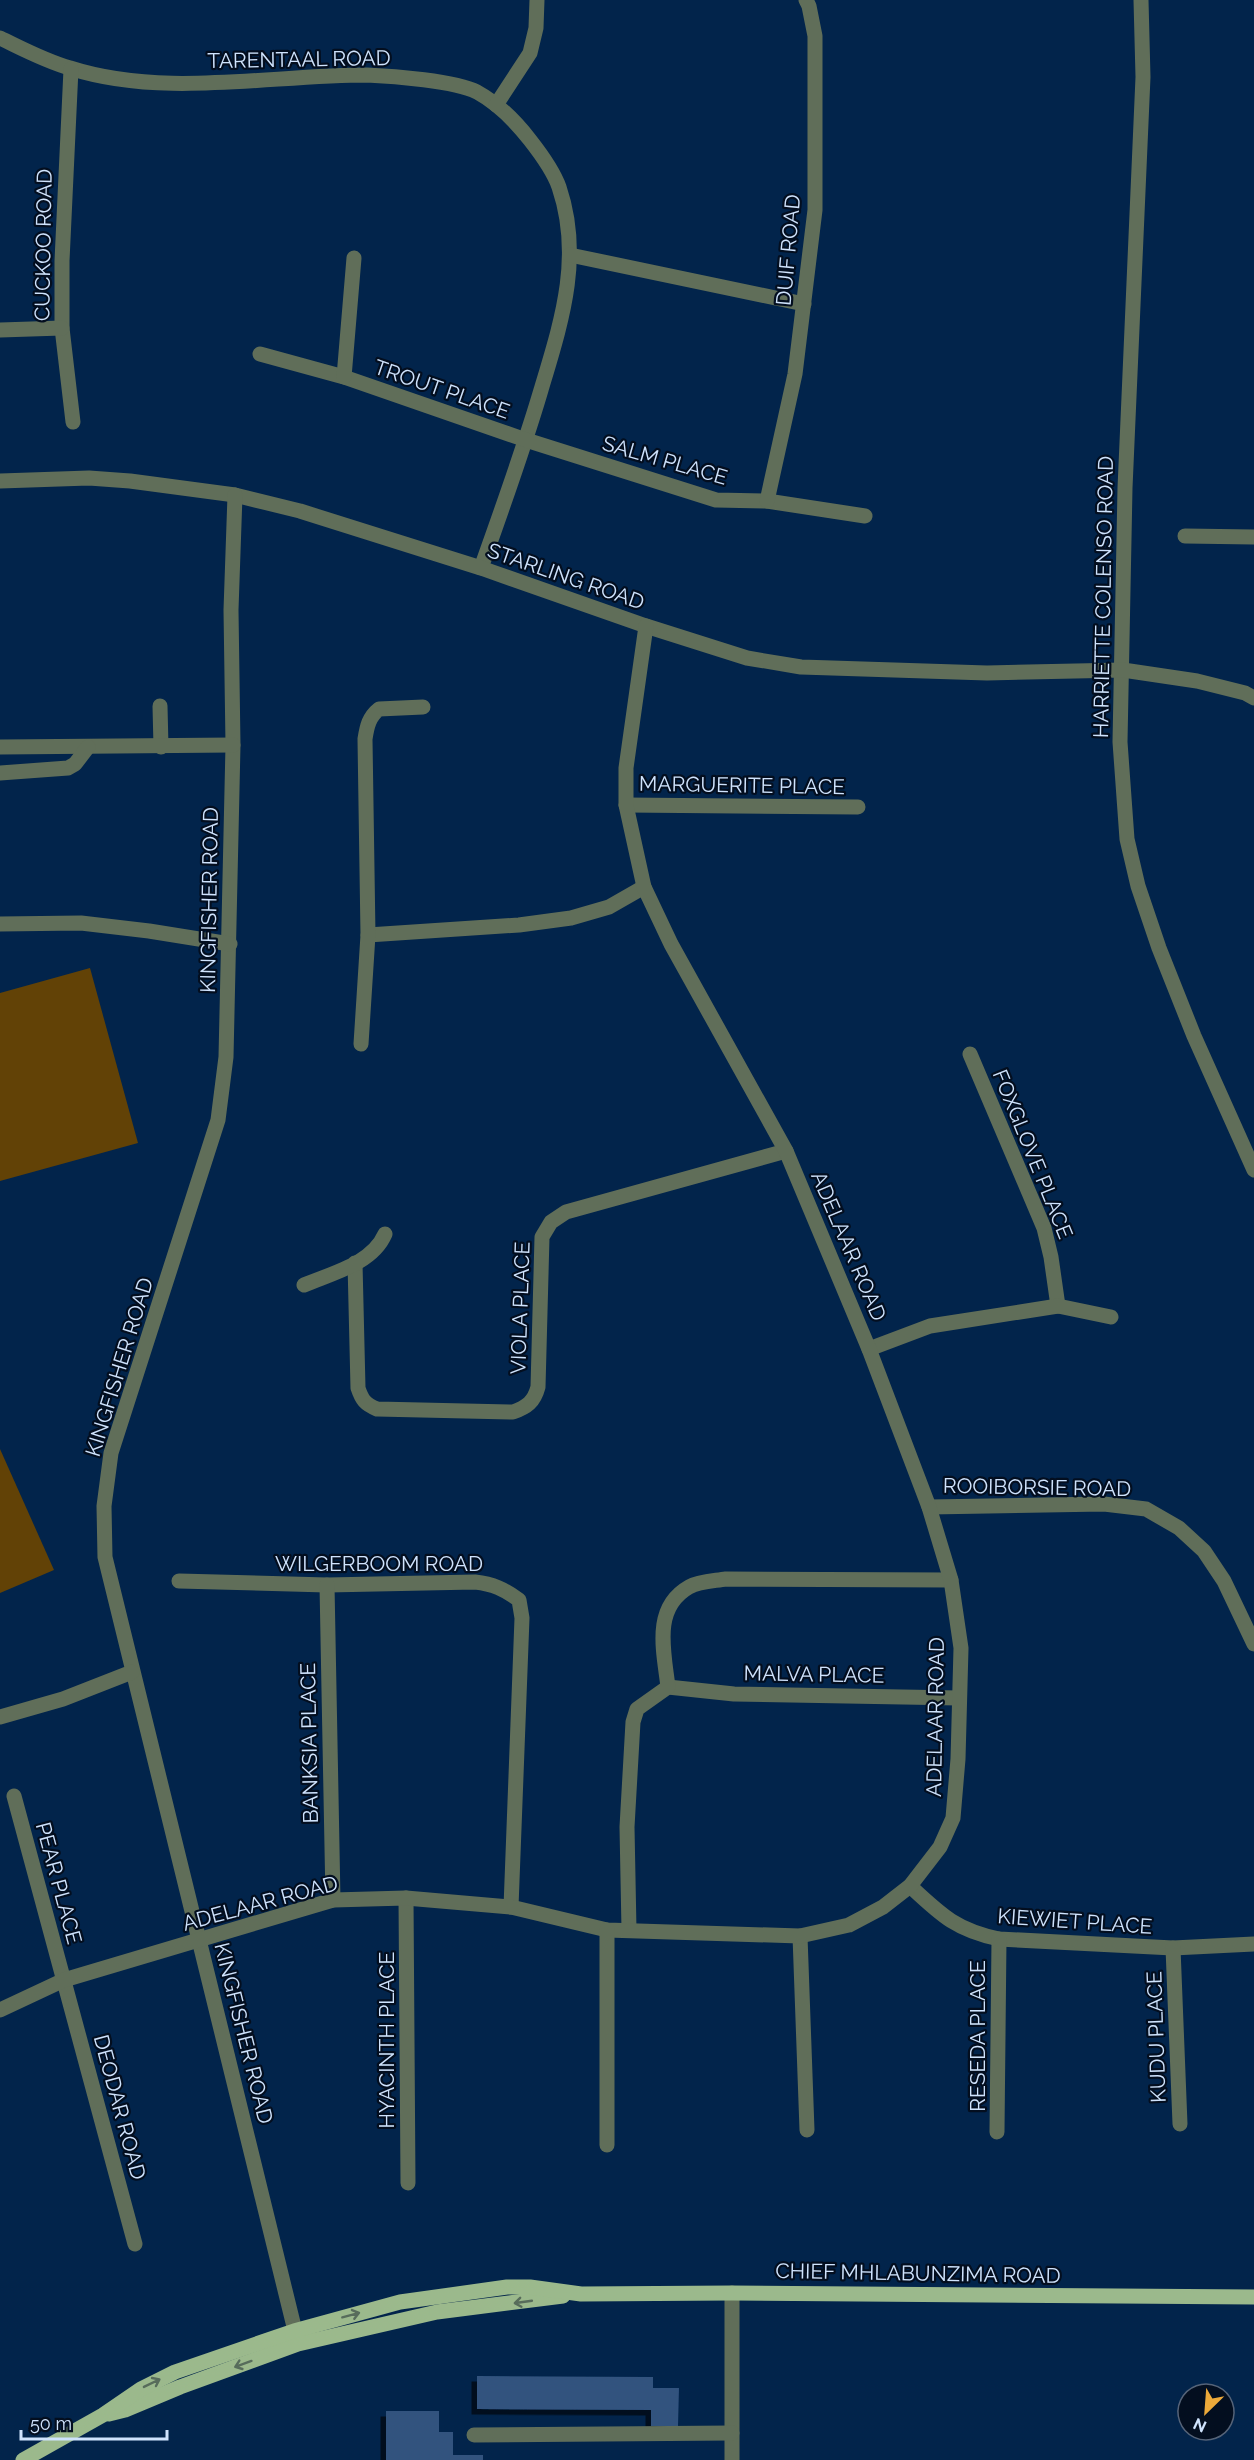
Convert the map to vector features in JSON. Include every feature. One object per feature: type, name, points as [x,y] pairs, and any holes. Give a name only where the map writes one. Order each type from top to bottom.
[{"type":"main road","name":"CHIEF MHLABUNZIMA ROAD","points":[[23,2460],[103,2415],[133,2407],[296,2338],[437,2312],[581,2294],[1254,2297]]},
{"type":"street","points":[[496,105],[530,54],[536,28],[537,0]]},
{"type":"street","name":"DUIF ROAD","points":[[767,501],[795,374],[815,210],[815,36],[806,0]]},
{"type":"street","name":"HARRIETTE COLENSO ROAD","points":[[1141,0],[1143,77],[1125,488],[1120,742],[1127,839],[1138,886],[1159,948],[1194,1036],[1254,1170]]},
{"type":"street","name":"TARENTAAL ROAD","points":[[0,38],[71,69],[129,80],[170,83],[370,75],[453,85],[476,92],[496,105],[524,132],[544,158],[558,186],[567,218],[570,255],[564,310],[526,440],[481,568]]},
{"type":"street","name":"CUCKOO ROAD","points":[[71,69],[63,203],[62,328],[73,422]]},
{"type":"street","points":[[570,255],[804,304]]},
{"type":"street","name":"TROUT PLACE","points":[[344,376],[354,258]]},
{"type":"street","points":[[0,330],[62,328]]},
{"type":"street","name":"TROUT PLACE","points":[[260,354],[344,376],[526,440]]},
{"type":"street","name":"SALM PLACE","points":[[526,440],[716,500],[767,501],[865,516]]},
{"type":"street","name":"STARLING ROAD","points":[[0,481],[89,478],[235,495],[300,511],[481,568],[646,626],[747,658],[801,667],[987,673],[1123,670],[1197,681],[1245,693],[1254,698]]},
{"type":"street","name":"KINGFISHER ROAD","points":[[235,495],[231,610],[233,745],[230,944],[226,1057],[218,1120],[111,1453],[104,1506],[105,1557],[296,2338]]},
{"type":"street","points":[[1185,536],[1254,537]]},
{"type":"street","name":"ADELAAR ROAD","points":[[0,2010],[64,1980],[333,1900],[406,1898],[511,1907],[607,1930],[800,1936],[849,1925],[883,1907],[910,1886],[940,1847],[952,1818],[958,1759],[961,1648],[951,1580],[929,1507],[869,1349],[786,1150],[671,944],[644,887],[626,805],[626,768],[646,626]]},
{"type":"street","points":[[160,706],[161,747]]},
{"type":"street","points":[[361,1044],[368,935],[365,739],[367,725],[370,718],[380,709],[423,707]]},
{"type":"street","points":[[0,747],[233,745]]},
{"type":"street","points":[[0,773],[68,768],[75,764],[88,747]]},
{"type":"street","name":"MARGUERITE PLACE","points":[[626,805],[858,807]]},
{"type":"street","points":[[368,935],[519,925],[571,918],[609,907],[644,887]]},
{"type":"street","points":[[0,924],[81,923],[230,944]]},
{"type":"street","name":"FOXGLOVE PLACE","points":[[970,1054],[1044,1228],[1058,1306]]},
{"type":"street","name":"VIOLA PLACE","points":[[355,1263],[358,1388],[362,1401],[377,1409],[513,1412],[526,1407],[535,1398],[538,1387],[542,1237],[551,1222],[566,1212],[786,1150]]},
{"type":"street","points":[[304,1285],[355,1263],[377,1249],[385,1234]]},
{"type":"street","points":[[869,1349],[930,1326],[1058,1306],[1111,1317]]},
{"type":"street","name":"ROOIBORSIE ROAD","points":[[929,1507],[1104,1504],[1146,1509],[1179,1528],[1204,1551],[1224,1581],[1254,1644]]},
{"type":"street","points":[[629,1930],[627,1827],[634,1714],[641,1706],[668,1687],[663,1618],[676,1597],[689,1587],[726,1579],[951,1580]]},
{"type":"street","name":"WILGERBOOM ROAD","points":[[179,1581],[327,1585],[475,1582],[504,1589],[519,1600],[522,1618],[511,1907]]},
{"type":"street","name":"BANKSIA PLACE","points":[[327,1585],[333,1900]]},
{"type":"street","points":[[0,1717],[63,1699],[132,1672]]},
{"type":"street","name":"MALVA PLACE","points":[[668,1687],[734,1694],[959,1698]]},
{"type":"street","name":"PEAR PLACE","points":[[14,1796],[64,1980]]},
{"type":"street","name":"KIEWIET PLACE","points":[[910,1886],[944,1918],[973,1934],[999,1939],[1173,1948],[1254,1944]]},
{"type":"street","name":"HYACINTH PLACE","points":[[406,1898],[408,2183]]},
{"type":"street","points":[[607,1930],[607,2145]]},
{"type":"street","points":[[800,1936],[807,2130]]},
{"type":"street","name":"RESEDA PLACE","points":[[997,2132],[999,1939]]},
{"type":"street","name":"KUDU PLACE","points":[[1173,1948],[1180,2124]]},
{"type":"street","name":"DEODAR ROAD","points":[[64,1980],[135,2244]]},
{"type":"street","points":[[732,2293],[732,2460]]},
{"type":"street","points":[[474,2435],[732,2433]]},
{"type":"shaded area","points":[[90,968],[138,1143],[0,1181],[0,993]]},
{"type":"shaded area","points":[[0,1449],[54,1570],[0,1593]]},
{"type":"building","points":[[477,2376],[653,2377],[653,2388],[679,2388],[678,2426],[651,2426],[651,2410],[477,2409]]},
{"type":"building","points":[[386,2411],[439,2411],[439,2432],[453,2432],[453,2455],[483,2455],[483,2460],[386,2460]]}]
